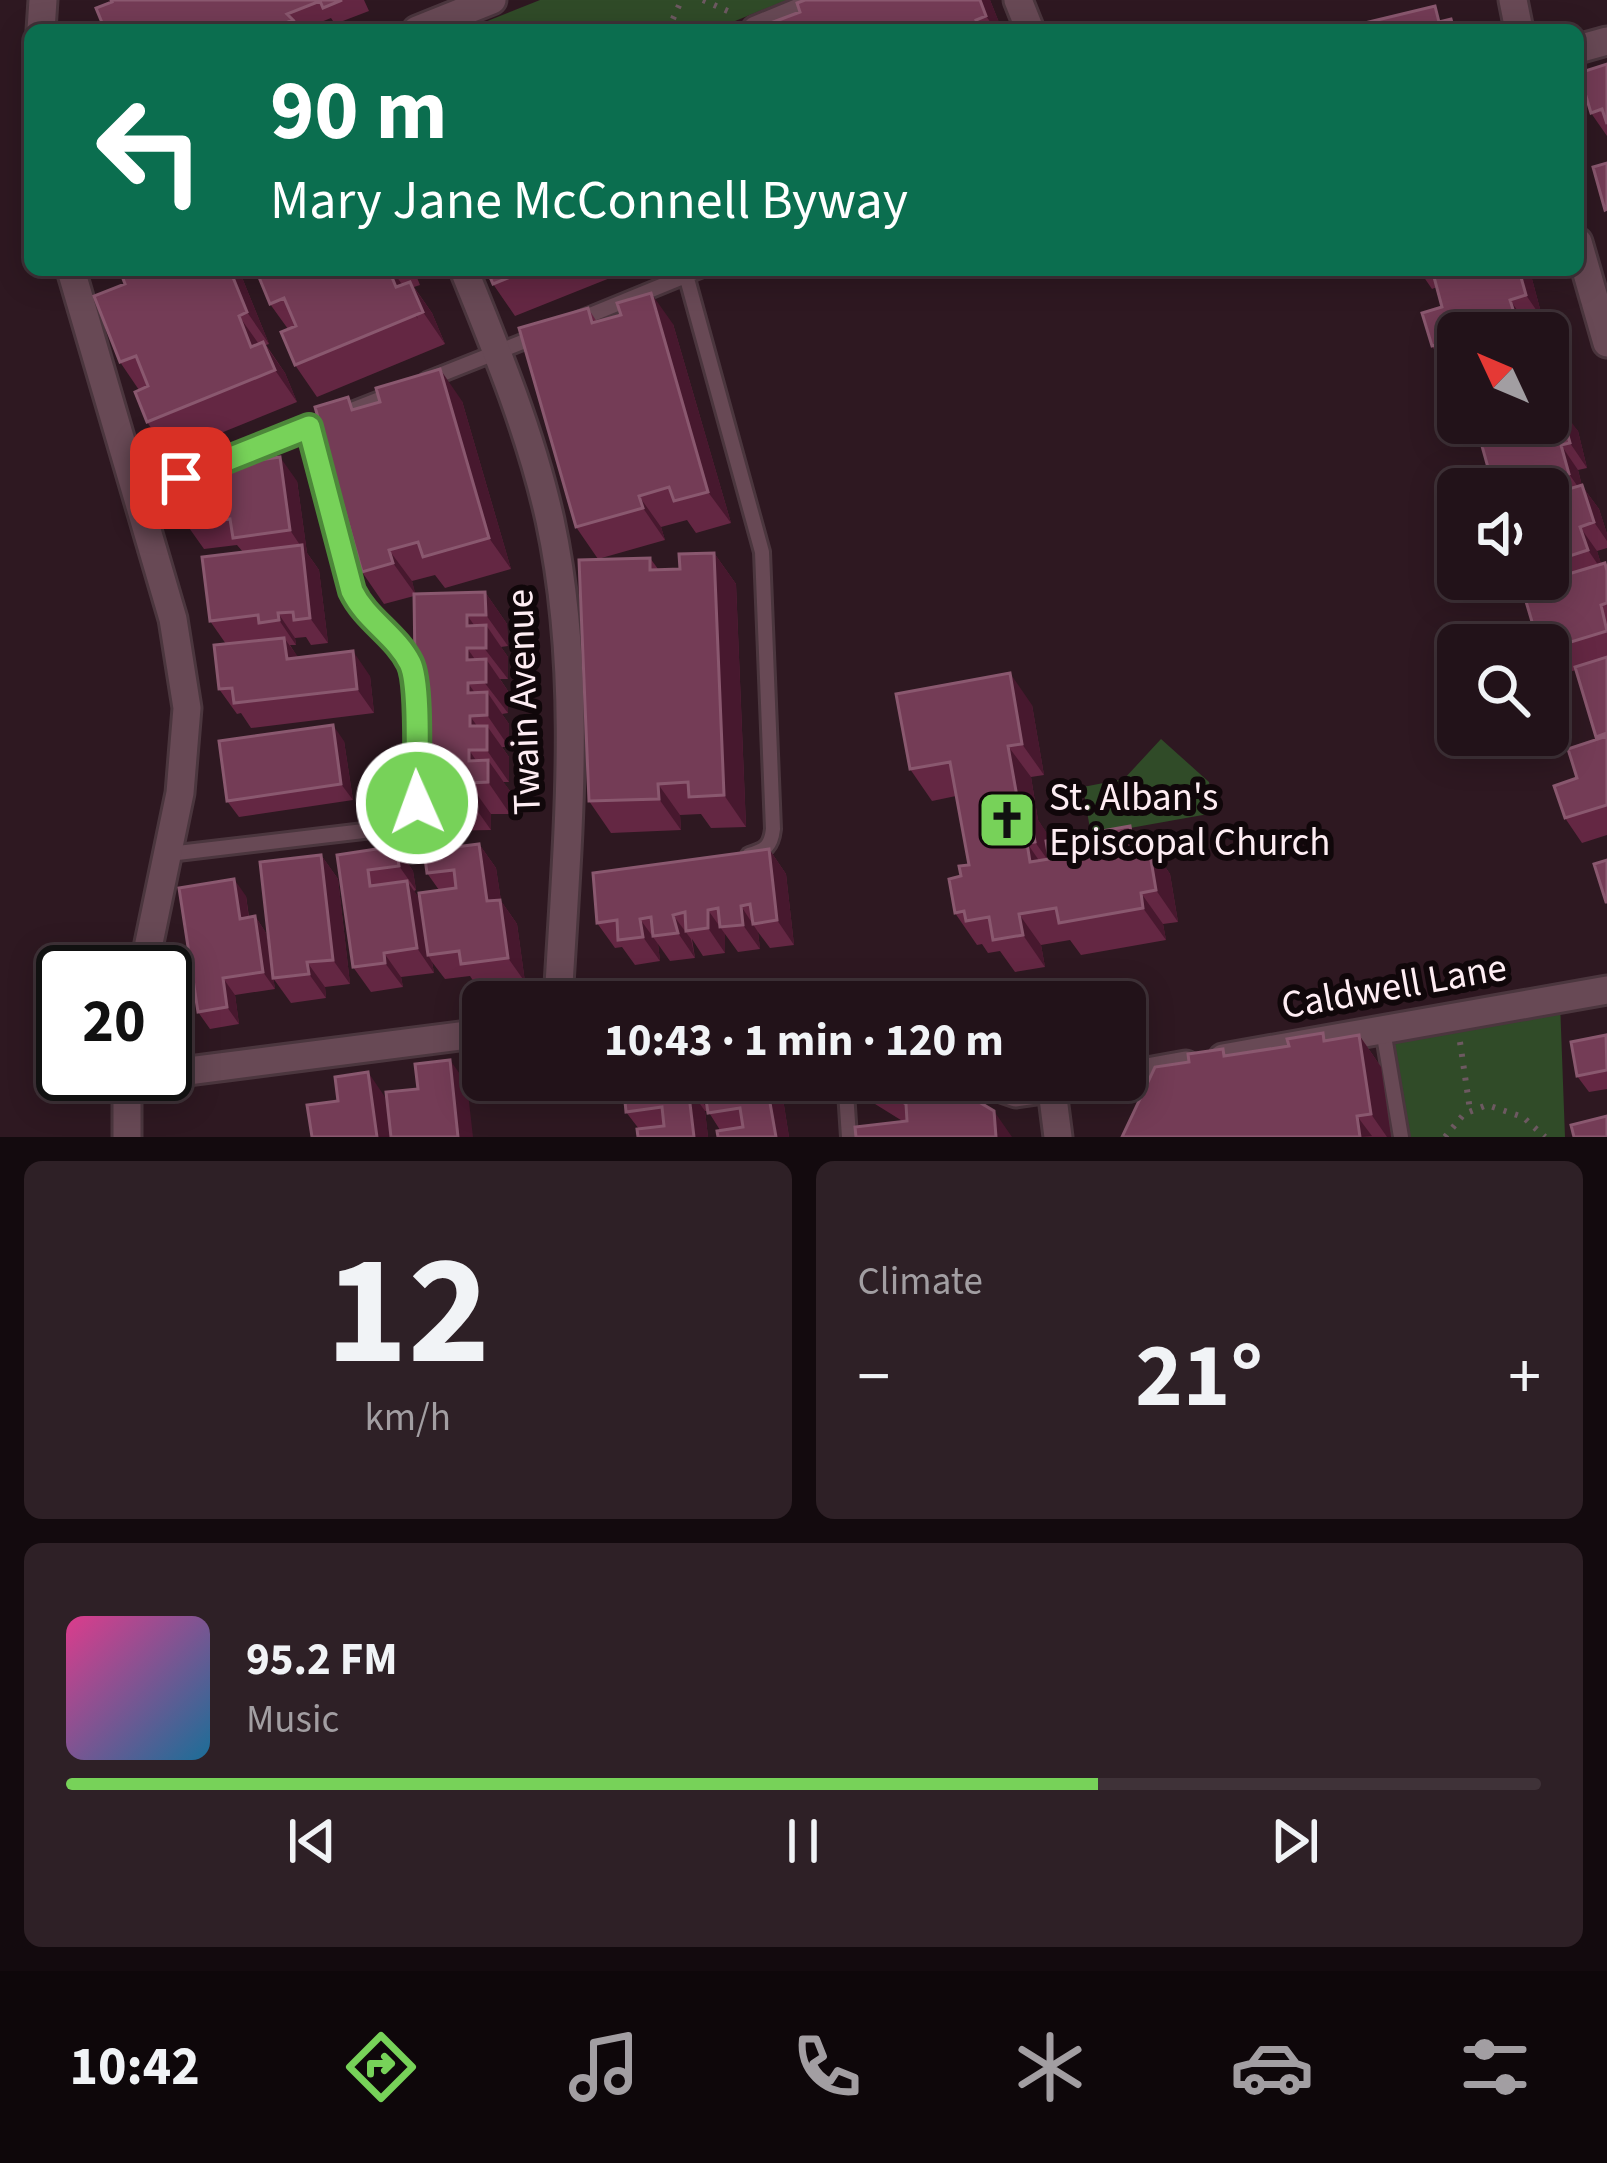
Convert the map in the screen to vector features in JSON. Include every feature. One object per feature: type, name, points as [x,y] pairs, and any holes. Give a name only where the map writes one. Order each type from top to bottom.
[{"type":"street","points":[[432,24],[492,0]]},
{"type":"street","points":[[747,24],[829,0]]},
{"type":"street","points":[[1584,263],[1607,343]]},
{"type":"street","points":[[74,276],[89,300],[173,619],[187,707],[180,794],[149,945]]},
{"type":"street","name":"Twain Avenue","points":[[466,276],[543,495],[560,579],[571,713],[575,875],[560,981]]},
{"type":"street","name":"Caldwell Lane","points":[[1146,1072],[1607,990]]},
{"type":"street","points":[[192,1068],[462,1036]]},
{"type":"street","points":[[127,1101],[128,1137]]},
{"type":"street","points":[[1053,1101],[1058,1137]]},
{"type":"lane","points":[[139,496],[686,276]]},
{"type":"lane","points":[[694,276],[762,552],[773,829],[771,844],[764,851],[728,858]]},
{"type":"lane","points":[[169,854],[389,828],[405,824],[417,803],[413,671],[399,648],[360,609],[352,591],[309,427]]},
{"type":"lane","points":[[1382,1027],[1401,1137]]},
{"type":"lane","points":[[847,1101],[849,1137]]},
{"type":"path","points":[[680,1],[691,0]]},
{"type":"path","points":[[703,0],[747,24]]},
{"type":"path","points":[[1456,1015],[1470,1110]]},
{"type":"path","points":[[1445,1137],[1470,1110],[1486,1105],[1509,1110],[1545,1137]]},
{"type":"green space","points":[[540,0],[787,0],[728,24],[480,24]]},
{"type":"green space","points":[[1161,739],[1209,782],[1214,813],[1091,835],[1083,787],[1124,779]]},
{"type":"green space","points":[[1560,1002],[1565,1137],[1405,1137],[1386,1030]]},
{"type":"building","points":[[342,0],[323,8],[320,1],[287,14],[293,20],[283,24],[103,24],[96,8],[112,2]]},
{"type":"building","points":[[980,0],[986,16],[976,20],[978,24],[768,24],[800,12],[797,3]]},
{"type":"building","points":[[1435,6],[1439,22],[1451,19],[1452,24],[1365,24]]},
{"type":"building","points":[[1607,64],[1607,124],[1602,109],[1591,113],[1584,71]]},
{"type":"building","points":[[1607,163],[1607,209],[1605,210],[1593,167]]},
{"type":"building","points":[[122,276],[232,276],[247,312],[239,316],[251,347],[263,342],[275,370],[147,422],[135,392],[148,386],[136,356],[120,362],[94,296],[125,284]]},
{"type":"building","points":[[258,276],[391,276],[396,287],[410,282],[423,312],[295,365],[281,332],[296,326],[284,298],[270,304]]},
{"type":"building","points":[[490,276],[513,276],[493,284]]},
{"type":"building","points":[[1438,276],[1521,276],[1526,295],[1510,300],[1514,312],[1437,312],[1437,345],[1432,346],[1422,313],[1442,307],[1434,277]]},
{"type":"building","points":[[651,293],[708,492],[674,501],[669,487],[639,496],[643,508],[576,527],[519,328],[588,308],[592,323],[621,315],[617,303]]},
{"type":"building","points":[[440,369],[489,538],[423,557],[418,542],[389,550],[393,563],[362,572],[315,407],[348,397],[352,410],[380,402],[376,388]]},
{"type":"building","points":[[1566,444],[1561,445],[1567,468],[1488,468],[1482,446]]},
{"type":"building","points":[[280,457],[290,530],[233,538],[230,519],[187,525],[180,471]]},
{"type":"building","points":[[1582,485],[1594,522],[1580,527],[1588,550],[1569,556],[1569,489]]},
{"type":"building","points":[[302,545],[310,618],[294,620],[293,612],[278,613],[279,620],[259,623],[258,615],[210,621],[202,557]]},
{"type":"building","points":[[714,553],[724,795],[689,797],[688,782],[658,784],[659,799],[589,801],[579,560],[650,558],[650,570],[680,569],[679,554]]},
{"type":"building","points":[[1605,563],[1607,571],[1607,603],[1601,605],[1607,631],[1569,643],[1569,624],[1533,624],[1526,600],[1569,600],[1569,574]]},
{"type":"building","points":[[485,592],[486,615],[467,615],[467,626],[486,625],[486,648],[467,648],[467,660],[486,659],[486,682],[468,683],[468,693],[487,692],[487,715],[470,716],[470,726],[487,726],[487,750],[469,750],[469,761],[488,760],[488,782],[469,783],[469,799],[417,800],[414,594]]},
{"type":"building","points":[[284,638],[287,659],[353,651],[357,689],[234,703],[232,688],[219,689],[214,645]]},
{"type":"building","points":[[1607,657],[1607,733],[1596,737],[1575,667]]},
{"type":"building","name":"St. Alban's Episcopal Church","points":[[1010,673],[1022,744],[1008,746],[1019,808],[1029,807],[1035,842],[1027,843],[1030,862],[1049,859],[1046,841],[1130,826],[1133,845],[1148,842],[1156,890],[1141,893],[1143,908],[1059,923],[1056,908],[1019,914],[1023,935],[993,940],[989,917],[966,921],[964,911],[955,913],[949,879],[961,876],[959,866],[969,865],[950,762],[910,769],[896,694]]},
{"type":"building","points":[[333,725],[341,784],[227,801],[219,741]]},
{"type":"building","points":[[1607,736],[1607,805],[1565,818],[1554,786],[1577,778],[1569,749]]},
{"type":"building","points":[[479,844],[487,901],[500,900],[508,958],[461,964],[459,951],[428,955],[419,893],[456,888],[454,870],[427,873],[424,851]]},
{"type":"building","points":[[396,846],[399,866],[368,870],[370,886],[407,881],[417,948],[384,953],[385,963],[353,967],[337,855]]},
{"type":"building","points":[[769,849],[777,920],[753,924],[750,904],[741,906],[743,925],[720,927],[718,908],[708,910],[708,928],[686,931],[685,912],[673,915],[678,933],[653,936],[651,917],[640,919],[643,937],[618,940],[617,920],[597,923],[593,873]]},
{"type":"building","points":[[321,855],[333,960],[307,962],[309,974],[273,978],[260,862]]},
{"type":"building","points":[[1607,860],[1607,902],[1606,902],[1594,864]]},
{"type":"building","points":[[234,879],[240,919],[255,916],[263,972],[223,978],[227,1007],[198,1012],[192,945],[188,945],[179,888]]},
{"type":"building","points":[[1323,1033],[1324,1041],[1359,1035],[1371,1114],[1357,1116],[1360,1137],[1122,1137],[1139,1101],[1146,1101],[1146,1086],[1155,1067],[1189,1062],[1188,1054],[1223,1049],[1224,1056],[1289,1046],[1287,1039]]},
{"type":"building","points":[[1606,1035],[1607,1070],[1577,1076],[1571,1042]]},
{"type":"building","points":[[450,1060],[458,1137],[391,1137],[386,1092],[418,1089],[415,1064]]},
{"type":"building","points":[[368,1072],[377,1137],[312,1137],[307,1105],[338,1101],[335,1077]]},
{"type":"building","points":[[625,1101],[690,1101],[694,1137],[638,1137],[637,1129],[664,1126],[662,1107],[626,1112]]},
{"type":"building","points":[[706,1101],[770,1101],[776,1137],[718,1137],[717,1131],[743,1127],[740,1108],[708,1113]]},
{"type":"building","points":[[901,1101],[977,1101],[994,1111],[996,1137],[856,1137],[855,1127],[907,1121],[906,1104]]},
{"type":"building","points":[[1607,1116],[1607,1137],[1574,1137],[1571,1125]]},
{"type":"place","name":"St. Alban's Episcopal Church","points":[[1007,820]]},
{"type":"route","points":[[181,478],[309,427],[352,591],[360,609],[399,648],[413,671],[417,803]]}]
